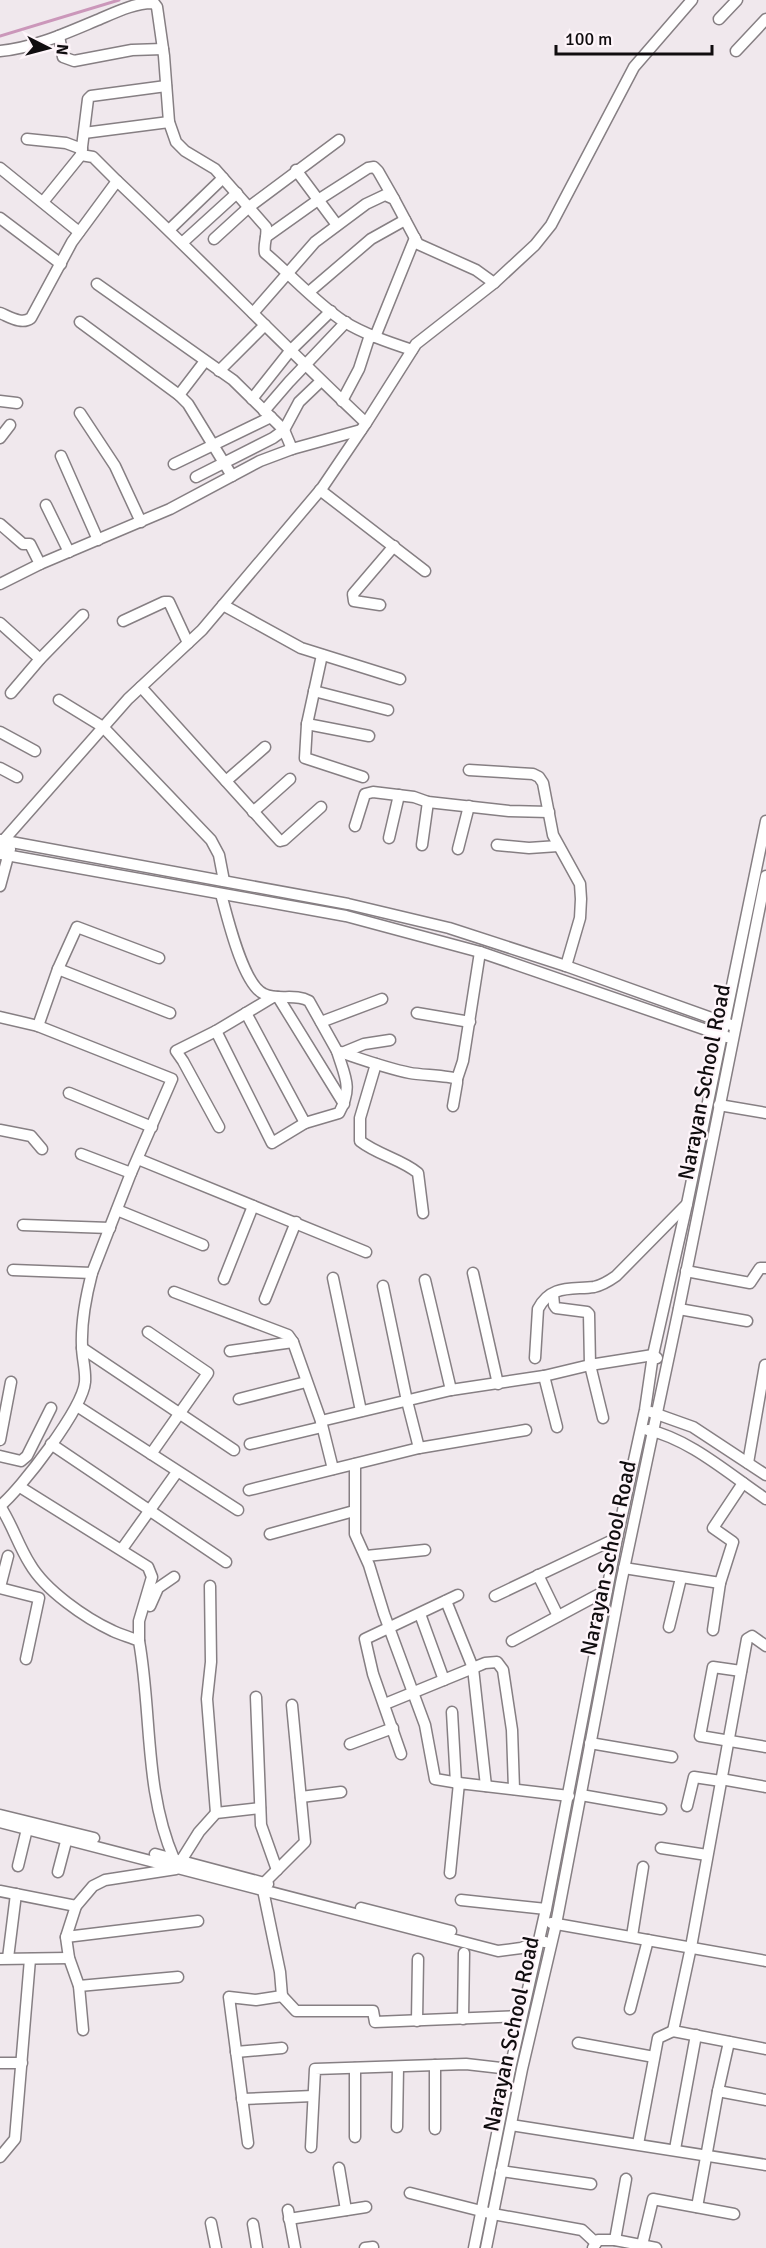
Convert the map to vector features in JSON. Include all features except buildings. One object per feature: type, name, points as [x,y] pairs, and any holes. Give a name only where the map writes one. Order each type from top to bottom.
[{"type":"street","points":[[0,886],[4,847],[16,826],[103,727],[141,687],[188,644],[224,605],[320,490],[364,427],[416,344],[494,283],[535,245],[551,225],[634,67],[692,0]]},
{"type":"street","points":[[719,19],[737,0]]},
{"type":"street","points":[[0,51],[34,44],[116,12],[154,3],[157,8],[163,49],[169,122],[176,142],[185,151],[215,169],[237,193],[266,227],[264,247],[266,253],[309,292],[346,322],[372,336],[412,350]]},
{"type":"street","points":[[736,51],[766,19]]},
{"type":"street","points":[[59,36],[63,57],[74,61],[132,50],[163,49]]},
{"type":"street","points":[[43,202],[81,152],[88,99],[91,96],[166,86]]},
{"type":"street","points":[[84,133],[169,122]]},
{"type":"street","points":[[27,139],[66,143],[93,158],[342,401],[364,427]]},
{"type":"street","points":[[214,239],[249,207],[339,140]]},
{"type":"street","points":[[266,237],[318,200],[368,168],[374,167],[423,248],[476,270],[494,283]]},
{"type":"street","points":[[0,168],[79,232]]},
{"type":"street","points":[[296,170],[337,225]]},
{"type":"street","points":[[170,231],[223,178]]},
{"type":"street","points":[[0,313],[27,321],[31,318],[79,232],[117,181]]},
{"type":"street","points":[[182,243],[237,193]]},
{"type":"street","points":[[253,313],[315,242],[366,204],[385,195],[394,199]]},
{"type":"street","points":[[0,218],[60,264]]},
{"type":"street","points":[[309,292],[371,239],[405,220]]},
{"type":"street","points":[[342,401],[359,369],[415,238]]},
{"type":"street","points":[[97,284],[233,380],[284,430],[292,449]]},
{"type":"street","points":[[252,399],[290,351],[331,311]]},
{"type":"street","points":[[80,322],[179,394],[188,404],[232,476]]},
{"type":"street","points":[[174,464],[213,446],[268,414],[306,366],[346,322]]},
{"type":"street","points":[[219,371],[265,325]]},
{"type":"street","points":[[179,394],[205,361]]},
{"type":"street","points":[[196,477],[284,430],[299,402],[321,381]]},
{"type":"street","points":[[0,401],[17,403]]},
{"type":"street","points":[[80,412],[115,466],[141,522]]},
{"type":"street","points":[[0,438],[10,425]]},
{"type":"street","points":[[0,584],[40,564],[170,509],[260,461],[364,427]]},
{"type":"street","points":[[61,456],[98,540]]},
{"type":"street","points":[[320,490],[425,571]]},
{"type":"street","points":[[46,505],[69,552]]},
{"type":"street","points":[[0,524],[23,544],[30,544],[40,564]]},
{"type":"street","points":[[380,605],[354,601],[352,594],[394,546]]},
{"type":"street","points":[[123,621],[164,602],[169,602],[188,644]]},
{"type":"street","points":[[224,605],[301,648],[400,679]]},
{"type":"street","points":[[10,693],[83,615]]},
{"type":"street","points":[[0,623],[40,659]]},
{"type":"street","points":[[322,655],[308,724],[305,758],[363,777]]},
{"type":"street","points":[[141,687],[280,841],[321,807]]},
{"type":"street","points":[[314,691],[388,710]]},
{"type":"street","points":[[60,700],[103,727],[211,840],[219,855],[224,881]]},
{"type":"street","points":[[308,724],[369,736]]},
{"type":"street","points":[[0,732],[35,751]]},
{"type":"street","points":[[226,781],[265,747]]},
{"type":"street","points":[[0,768],[17,777]]},
{"type":"street","points":[[470,770],[532,774],[539,777],[543,783],[553,835],[580,884],[580,918],[566,966]]},
{"type":"street","points":[[254,812],[290,779]]},
{"type":"street","points":[[355,826],[365,794],[373,792],[414,796],[428,802],[509,811],[549,812]]},
{"type":"street","points":[[389,838],[399,795]]},
{"type":"street","points":[[422,845],[428,802]]},
{"type":"street","points":[[458,849],[469,806]]},
{"type":"street","points":[[755,926],[766,820]]},
{"type":"street","points":[[497,844],[529,848],[558,846]]},
{"type":"street","points":[[4,847],[224,881],[348,904],[438,926],[566,966],[730,1024]]},
{"type":"street","points":[[4,847],[221,894],[346,916],[480,952],[727,1037],[653,1355],[645,1410],[607,1590],[575,1796],[546,1909],[545,1942],[521,2016],[474,2248]]},
{"type":"street","name":"Narayan School Road","points":[[486,2248],[545,1942],[556,1924],[575,1796],[590,1743],[624,1568],[679,1309],[719,1105],[727,1037],[766,876]]},
{"type":"street","points":[[216,1031],[272,1143],[305,1123],[339,1113],[347,1097],[340,1052],[309,1001],[302,997],[276,997],[257,991],[251,984],[234,941],[221,894]]},
{"type":"street","points":[[38,1026],[58,969],[77,927],[159,958]]},
{"type":"street","points":[[453,1106],[470,1023],[480,952]]},
{"type":"street","points":[[58,969],[170,1013]]},
{"type":"street","points":[[219,1127],[176,1051],[276,997]]},
{"type":"street","points":[[276,997],[344,1104]]},
{"type":"street","points":[[321,1022],[382,999]]},
{"type":"street","points":[[246,1013],[305,1123]]},
{"type":"street","points":[[417,1013],[470,1023]]},
{"type":"street","points":[[0,1017],[38,1026],[172,1079],[131,1173],[87,1290],[82,1348],[85,1385],[77,1406],[20,1487],[0,1506],[11,1523],[30,1565],[47,1586],[67,1603],[113,1631],[139,1641]]},
{"type":"street","points":[[340,1052],[364,1044],[390,1040]]},
{"type":"street","points":[[340,1052],[415,1074],[457,1079]]},
{"type":"street","points":[[376,1064],[360,1118],[360,1141],[369,1148],[410,1166],[418,1173],[423,1213]]},
{"type":"street","points":[[69,1093],[152,1126]]},
{"type":"street","points":[[719,1105],[766,1113]]},
{"type":"street","points":[[0,1130],[31,1136],[42,1149]]},
{"type":"street","points":[[81,1154],[131,1173]]},
{"type":"street","points":[[138,1159],[366,1252]]},
{"type":"street","points":[[535,1358],[538,1309],[542,1302],[567,1287],[593,1287],[604,1284],[616,1276],[687,1204]]},
{"type":"street","points":[[224,1279],[253,1206]]},
{"type":"street","points":[[117,1210],[203,1245]]},
{"type":"street","points":[[265,1299],[296,1222]]},
{"type":"street","points":[[23,1225],[110,1228]]},
{"type":"street","points":[[686,1271],[748,1283],[752,1281],[760,1268],[766,1268]]},
{"type":"street","points":[[13,1270],[92,1273]]},
{"type":"street","points":[[473,1273],[498,1383]]},
{"type":"street","points":[[333,1278],[361,1411]]},
{"type":"street","points":[[425,1280],[451,1390]]},
{"type":"street","points":[[383,1286],[419,1448]]},
{"type":"street","points":[[174,1292],[288,1335],[293,1342],[322,1424],[333,1469]]},
{"type":"street","points":[[553,1294],[556,1308],[589,1314],[590,1365],[603,1418]]},
{"type":"street","points":[[679,1309],[747,1321]]},
{"type":"street","points":[[148,1332],[208,1373],[152,1454]]},
{"type":"street","points":[[230,1352],[293,1342]]},
{"type":"street","points":[[82,1348],[234,1450]]},
{"type":"street","points":[[250,1444],[361,1411],[451,1390],[544,1376],[590,1365],[653,1355],[666,1366]]},
{"type":"street","points":[[748,1463],[761,1418],[765,1365]]},
{"type":"street","points":[[544,1376],[557,1427]]},
{"type":"street","points":[[0,1440],[10,1382]]},
{"type":"street","points":[[238,1399],[306,1383]]},
{"type":"street","points":[[77,1406],[238,1510]]},
{"type":"street","points":[[0,1456],[21,1461],[27,1456],[51,1408]]},
{"type":"street","points":[[645,1410],[693,1427],[766,1475]]},
{"type":"street","points":[[640,1429],[669,1436],[685,1444],[766,1498]]},
{"type":"street","points":[[249,1490],[419,1448],[526,1430]]},
{"type":"street","points":[[51,1444],[226,1562]]},
{"type":"street","points":[[356,1464],[355,1534],[366,1556],[389,1628],[425,1725],[435,1779],[661,1809]]},
{"type":"street","points":[[122,1549],[177,1472]]},
{"type":"street","points":[[713,1630],[720,1583],[733,1542],[713,1528],[742,1483]]},
{"type":"street","points":[[20,1487],[144,1563],[152,1577],[139,1621],[139,1641],[154,1789],[164,1836],[178,1864]]},
{"type":"street","points":[[270,1533],[354,1511]]},
{"type":"street","points":[[495,1596],[617,1538]]},
{"type":"street","points":[[366,1556],[425,1550]]},
{"type":"street","points":[[8,1556],[0,1588],[39,1598],[26,1659]]},
{"type":"street","points":[[624,1568],[720,1583]]},
{"type":"street","points":[[538,1575],[558,1616]]},
{"type":"street","points":[[139,1641],[154,1596],[164,1583],[174,1577]]},
{"type":"street","points":[[669,1627],[681,1578]]},
{"type":"street","points":[[210,1586],[211,1662],[207,1699],[216,1813]]},
{"type":"street","points":[[512,1641],[607,1590]]},
{"type":"street","points":[[401,1754],[373,1674],[365,1639],[458,1595]]},
{"type":"street","points":[[446,1601],[473,1668],[486,1786]]},
{"type":"street","points":[[420,1614],[444,1680]]},
{"type":"street","points":[[673,2031],[691,1947],[747,1639],[749,1636],[766,1646]]},
{"type":"street","points":[[385,1704],[485,1663],[497,1662],[504,1670],[512,1730],[514,1790]]},
{"type":"street","points":[[741,1671],[713,1667],[700,1736],[766,1748]]},
{"type":"street","points":[[256,1697],[261,1825],[277,1870]]},
{"type":"street","points":[[263,1887],[305,1842],[292,1705]]},
{"type":"street","points":[[450,1873],[457,1783],[452,1712]]},
{"type":"street","points":[[350,1744],[393,1728]]},
{"type":"street","points":[[590,1743],[672,1757]]},
{"type":"street","points":[[687,1806],[694,1777],[766,1787]]},
{"type":"street","points":[[301,1797],[341,1792]]},
{"type":"street","points":[[178,1864],[199,1832],[216,1813],[260,1808]]},
{"type":"street","points":[[0,1815],[68,1836],[452,1936],[521,1948],[545,1942]]},
{"type":"street","points":[[0,1822],[68,1836]]},
{"type":"street","points":[[18,1866],[27,1829]]},
{"type":"street","points":[[58,1872],[68,1836]]},
{"type":"street","points":[[661,1848],[707,1855]]},
{"type":"street","points":[[83,2030],[79,1986],[69,1958],[66,1937],[76,1906],[93,1886],[105,1880],[178,1864],[197,1865],[263,1887]]},
{"type":"street","points":[[632,1936],[643,1867]]},
{"type":"street","points":[[263,1887],[280,1972],[282,1996],[296,2011],[373,2011],[375,2022],[521,2016]]},
{"type":"street","points":[[0,1891],[76,1906]]},
{"type":"street","points":[[16,1894],[4,1959],[69,1958]]},
{"type":"street","points":[[461,1900],[546,1909]]},
{"type":"street","points":[[66,1937],[198,1921]]},
{"type":"street","points":[[544,1922],[766,1961]]},
{"type":"street","points":[[630,2009],[648,1940]]},
{"type":"street","points":[[463,2019],[464,1953]]},
{"type":"street","points":[[0,2157],[15,2139],[30,1959]]},
{"type":"street","points":[[417,2020],[418,1959]]},
{"type":"street","points":[[79,1986],[178,1977]]},
{"type":"street","points":[[248,2143],[229,1997],[256,2000],[282,1996]]},
{"type":"street","points":[[638,2144],[658,2038],[673,2031],[766,2049]]},
{"type":"street","points":[[675,2149],[696,2035]]},
{"type":"street","points":[[698,2207],[729,2042]]},
{"type":"street","points":[[578,2043],[654,2057]]},
{"type":"street","points":[[236,2052],[282,2048]]},
{"type":"street","points":[[0,2063],[21,2063]]},
{"type":"street","points":[[311,2147],[315,2069],[466,2064],[510,2069]]},
{"type":"street","points":[[435,2065],[435,2129]]},
{"type":"street","points":[[397,2127],[398,2067]]},
{"type":"street","points":[[355,2068],[355,2137]]},
{"type":"street","points":[[718,2091],[766,2100]]},
{"type":"street","points":[[242,2099],[313,2096]]},
{"type":"street","points":[[511,2124],[766,2165]]},
{"type":"street","points":[[339,2168],[346,2210]]},
{"type":"street","points":[[501,2171],[591,2184]]},
{"type":"street","points":[[615,2240],[626,2179]]},
{"type":"street","points":[[410,2193],[493,2214],[582,2230],[594,2246],[598,2240],[615,2240],[656,2248]]},
{"type":"street","points":[[642,2246],[653,2199],[734,2214]]},
{"type":"street","points":[[295,2248],[289,2214],[366,2207]]},
{"type":"street","points":[[212,2223],[216,2248]]},
{"type":"street","points":[[253,2224],[257,2248]]},
{"type":"waterway","points":[[0,36],[119,0]]}]
